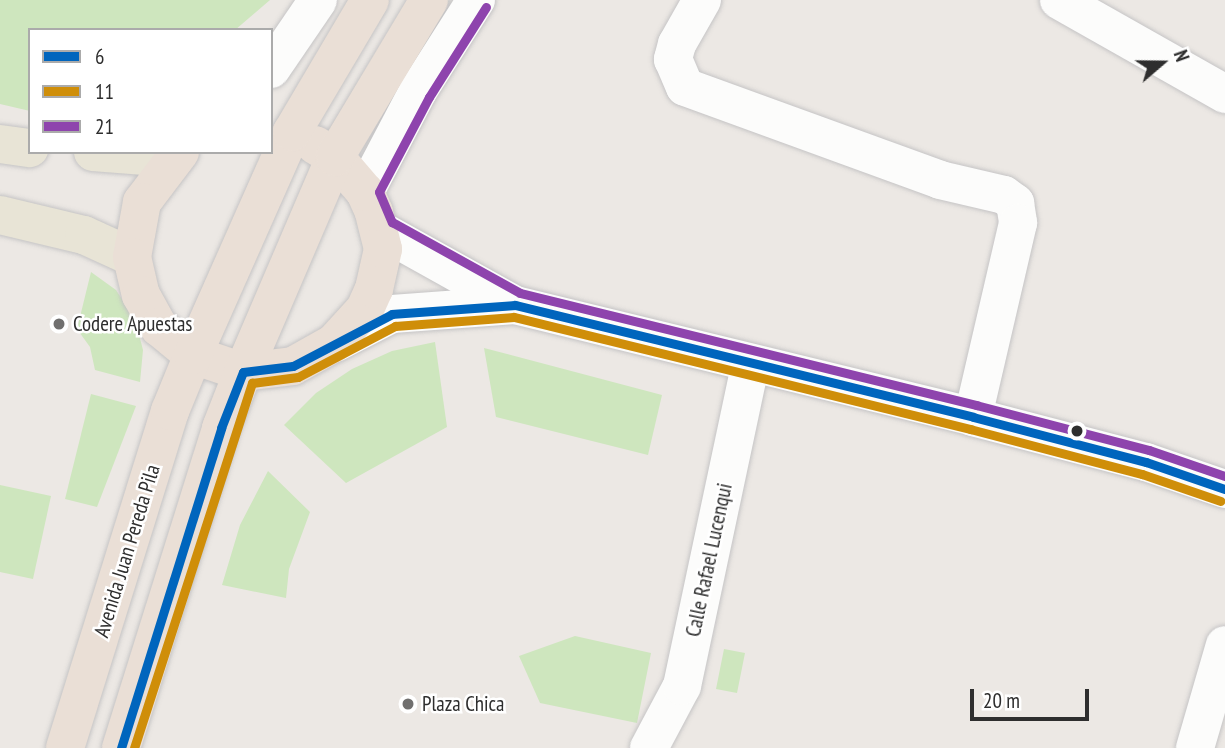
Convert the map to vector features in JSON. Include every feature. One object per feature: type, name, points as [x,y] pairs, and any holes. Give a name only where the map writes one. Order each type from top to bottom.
[{"type":"highway","name":"Avenida Juan Pereda Pila","points":[[273,153],[282,130],[370,0]]},
{"type":"highway","points":[[121,748],[221,428],[243,372],[335,157],[429,0]]},
{"type":"highway","points":[[175,155],[142,202],[132,257],[141,295],[159,327],[193,355],[243,372],[293,366],[334,343],[365,309],[381,268],[382,231],[365,191],[335,157],[282,130]]},
{"type":"highway","name":"Avenida Juan Pereda Pila","points":[[65,748],[170,411],[273,154]]},
{"type":"main road","points":[[0,144],[28,148]]},
{"type":"main road","points":[[148,154],[175,155]]},
{"type":"main road","points":[[0,215],[83,235],[132,257]]},
{"type":"street","points":[[273,66],[318,0]]},
{"type":"street","points":[[365,191],[418,91],[476,0]]},
{"type":"street","points":[[702,0],[677,44],[677,76],[698,95],[940,180],[1004,195],[1015,203],[1018,223],[973,417]]},
{"type":"street","points":[[1059,0],[1225,94]]},
{"type":"street","points":[[382,231],[515,305],[750,365],[973,417],[1146,463],[1225,489]]},
{"type":"street","points":[[334,343],[392,314],[515,305]]},
{"type":"street","name":"Calle Rafael Lucenqui","points":[[649,748],[682,686],[750,365]]},
{"type":"street","points":[[1195,748],[1225,645]]},
{"type":"green space","points":[[0,0],[270,0],[237,28],[28,28],[28,111],[0,104]]},
{"type":"green space","points":[[91,272],[116,290],[135,319],[143,350],[140,382],[95,370],[90,347],[77,329]]},
{"type":"green space","points":[[435,342],[447,427],[346,483],[284,425],[316,393],[352,369],[392,351]]},
{"type":"green space","points":[[484,348],[662,395],[648,455],[496,417]]},
{"type":"green space","points":[[91,394],[136,406],[97,507],[65,499]]},
{"type":"green space","points":[[268,471],[310,512],[289,569],[286,598],[222,585],[240,525]]},
{"type":"green space","points":[[0,485],[51,496],[33,579],[0,572]]},
{"type":"green space","points":[[575,636],[651,653],[637,723],[540,703],[519,656]]},
{"type":"green space","points":[[724,649],[745,653],[737,693],[716,689]]},
{"type":"transit line","name":"21","points":[[486,7],[429,97],[379,192],[392,222],[520,293],[976,405],[1149,450],[1225,476]]},
{"type":"transit line","name":"6","points":[[121,748],[221,428],[243,372],[293,366],[392,314],[515,305],[973,417],[1146,462],[1225,489]]},
{"type":"transit line","name":"11","points":[[134,748],[252,383],[298,377],[395,326],[514,317],[970,429],[1142,474],[1221,501]]},
{"type":"place","name":"Codere Apuestas","points":[[59,324]]},
{"type":"place","name":"Plaza Chica","points":[[408,704]]}]
